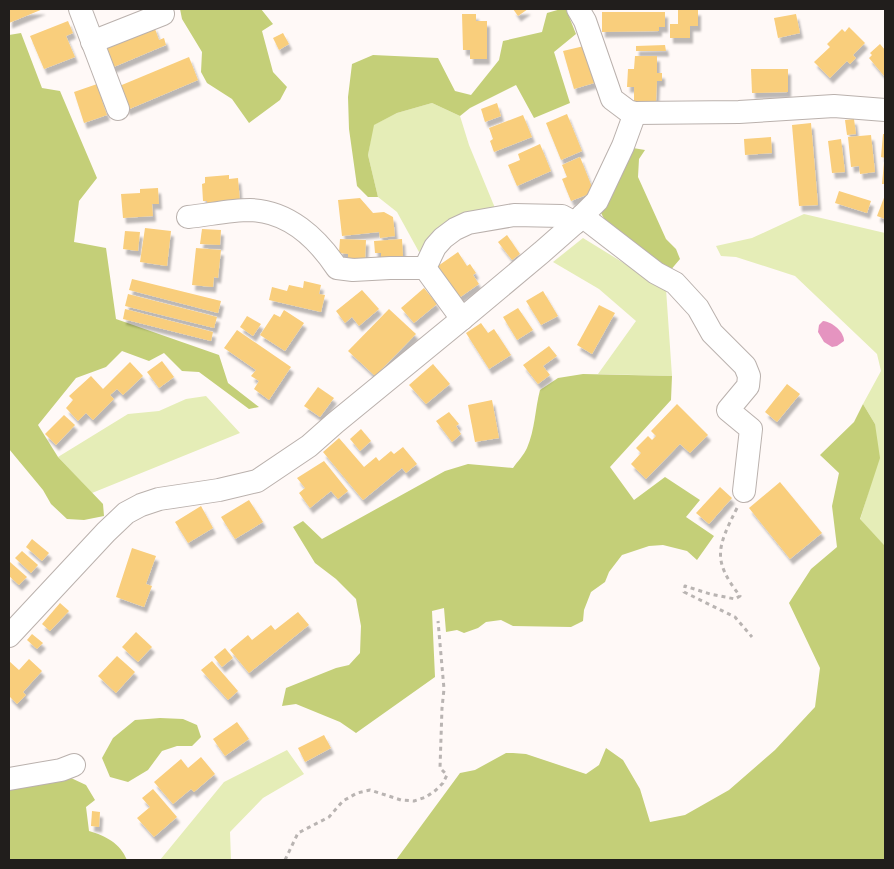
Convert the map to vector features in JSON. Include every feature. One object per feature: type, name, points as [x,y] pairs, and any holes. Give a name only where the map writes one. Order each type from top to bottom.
[{"type":"street","points":[[80,9],[118,109]]},
{"type":"street","points":[[92,42],[162,14],[160,9]]},
{"type":"street","points":[[578,9],[612,98],[618,105],[635,113],[740,112],[834,106],[885,110]]},
{"type":"street","points":[[9,636],[126,513],[159,498],[219,490],[257,481],[310,446],[335,423],[579,220],[597,201],[635,113]]},
{"type":"street","points":[[188,218],[249,210],[268,212],[281,216],[302,228],[326,250],[337,268],[353,270],[426,268]]},
{"type":"street","points":[[426,268],[435,246],[455,229],[468,223],[514,215],[562,216],[579,220],[675,283],[698,308],[712,333],[745,366],[749,376],[748,386],[728,410],[751,429],[744,492]]},
{"type":"street","points":[[426,268],[462,319]]},
{"type":"street","points":[[9,779],[61,770],[74,765]]},
{"type":"path","points":[[744,492],[728,525],[720,552],[721,565],[730,583],[740,596],[735,600],[685,586],[684,592],[734,617],[752,638]]},
{"type":"path","points":[[285,860],[298,833],[329,817],[344,800],[357,793],[370,790],[401,800],[414,801],[426,797],[443,783],[447,775],[440,768],[444,689],[438,621]]},
{"type":"green space","points":[[180,9],[261,9],[273,24],[262,31],[273,72],[287,87],[280,100],[249,123],[232,99],[207,83],[201,72],[202,52],[182,19]]},
{"type":"green space","points":[[566,9],[576,34],[554,52],[570,103],[534,118],[516,85],[470,108],[460,116],[432,103],[397,113],[374,125],[368,155],[378,197],[368,197],[357,186],[349,129],[348,97],[352,64],[373,55],[438,58],[455,91],[471,95],[499,60],[503,41],[542,32],[547,13]]},
{"type":"green space","points":[[21,33],[42,88],[60,91],[97,178],[79,201],[74,242],[106,248],[116,319],[219,355],[228,383],[259,407],[249,409],[199,372],[182,371],[164,353],[149,361],[122,351],[106,367],[76,378],[38,425],[58,457],[103,504],[104,516],[84,520],[67,519],[51,504],[43,490],[9,449],[9,35]]},
{"type":"green space","points":[[432,103],[460,116],[469,145],[495,208],[457,218],[431,234],[427,245],[419,252],[397,212],[378,197],[368,155],[373,125],[397,113]]},
{"type":"green space","points":[[633,148],[645,150],[639,159],[638,177],[666,239],[676,249],[680,259],[669,272],[608,226],[601,213]]},
{"type":"green space","points":[[804,214],[885,233],[885,546],[860,520],[869,490],[875,424],[863,404],[881,371],[877,354],[795,276],[736,257],[721,256],[716,246],[752,238]]},
{"type":"green space","points":[[583,238],[666,289],[672,376],[598,374],[636,321],[599,289],[553,262]]},
{"type":"green space","points":[[583,374],[672,376],[671,400],[610,467],[634,500],[665,477],[700,500],[686,517],[714,536],[697,560],[687,551],[663,545],[649,546],[622,555],[609,572],[605,582],[591,592],[584,610],[583,621],[571,627],[513,626],[501,620],[486,622],[478,628],[464,633],[457,630],[446,632],[444,608],[432,611],[435,677],[356,733],[340,722],[296,704],[282,706],[286,688],[336,668],[349,665],[360,653],[361,626],[356,599],[336,579],[315,563],[293,527],[303,521],[322,539],[445,471],[468,464],[513,468],[530,441],[540,390],[558,378]]},
{"type":"green space","points":[[206,396],[240,433],[92,493],[58,457],[128,414],[159,411],[186,399]]},
{"type":"green space","points":[[863,404],[875,424],[880,458],[860,519],[885,546],[885,860],[396,860],[460,773],[475,770],[506,753],[526,754],[586,774],[599,765],[606,748],[623,760],[640,789],[650,822],[685,815],[729,790],[775,750],[815,707],[820,668],[789,603],[811,569],[837,547],[832,506],[839,473],[820,455],[854,422]]},
{"type":"green space","points":[[183,719],[197,725],[201,737],[192,746],[177,746],[162,751],[148,770],[128,782],[110,777],[102,758],[113,738],[135,720]]},
{"type":"green space","points":[[287,750],[304,774],[263,798],[230,832],[231,860],[160,860],[224,782]]},
{"type":"green space","points":[[71,778],[86,785],[95,800],[86,807],[89,831],[112,841],[127,860],[9,860],[9,790]]},
{"type":"shaded area","points":[[823,321],[837,328],[842,334],[844,341],[832,347],[824,342],[818,332],[819,325]]},
{"type":"building","points":[[9,9],[43,9],[9,23]]},
{"type":"building","points":[[513,9],[528,9],[518,16]]},
{"type":"building","points":[[678,10],[698,10],[698,26],[690,26],[690,38],[670,38],[670,24],[678,24]]},
{"type":"building","points":[[602,12],[665,12],[665,27],[659,27],[659,31],[602,32]]},
{"type":"building","points":[[462,14],[476,14],[476,21],[487,21],[487,59],[470,59],[470,50],[463,50]]},
{"type":"building","points":[[796,14],[800,33],[778,38],[774,18]]},
{"type":"building","points":[[68,21],[73,33],[66,36],[75,57],[44,69],[30,36]]},
{"type":"building","points":[[154,26],[159,40],[164,38],[166,45],[109,69],[103,46]]},
{"type":"building","points":[[849,27],[865,43],[853,55],[856,58],[850,64],[847,61],[830,78],[814,62],[830,47],[827,44],[842,29],[845,32]]},
{"type":"building","points":[[283,33],[289,44],[279,50],[273,38]]},
{"type":"building","points":[[880,44],[885,50],[885,77],[869,58],[872,55],[870,53]]},
{"type":"building","points":[[665,45],[666,51],[636,51],[636,46]]},
{"type":"building","points":[[584,46],[594,83],[574,89],[563,51]]},
{"type":"building","points":[[635,56],[657,56],[657,73],[662,73],[662,81],[657,81],[656,101],[634,101],[634,87],[627,87],[628,69],[634,69]]},
{"type":"building","points":[[189,57],[198,80],[127,110],[117,87]]},
{"type":"building","points":[[751,69],[788,69],[788,92],[752,93]]},
{"type":"building","points":[[100,83],[106,100],[102,101],[107,115],[84,123],[74,92]]},
{"type":"building","points":[[497,103],[501,116],[485,122],[481,109]]},
{"type":"building","points":[[567,114],[582,151],[561,160],[546,123]]},
{"type":"building","points":[[523,115],[532,137],[494,152],[490,141],[493,139],[489,128]]},
{"type":"building","points":[[854,119],[856,134],[847,135],[845,120]]},
{"type":"building","points":[[811,123],[818,205],[799,206],[792,125]]},
{"type":"building","points":[[883,134],[885,134],[885,158],[881,157]]},
{"type":"building","points":[[871,135],[875,172],[860,174],[859,166],[851,167],[848,137]]},
{"type":"building","points":[[771,137],[772,153],[745,155],[744,139]]},
{"type":"building","points":[[841,139],[845,172],[832,173],[828,141]]},
{"type":"building","points":[[540,144],[551,171],[517,186],[508,165],[520,160],[518,154]]},
{"type":"building","points":[[580,157],[594,192],[571,201],[562,179],[567,177],[562,165]]},
{"type":"building","points":[[884,162],[885,184],[882,184]]},
{"type":"building","points":[[229,175],[229,179],[238,178],[240,202],[207,204],[207,201],[203,201],[202,184],[205,183],[205,177]]},
{"type":"building","points":[[158,188],[159,204],[152,204],[153,216],[123,218],[121,194],[140,193],[140,189]]},
{"type":"building","points":[[839,191],[871,201],[867,213],[835,203]]},
{"type":"building","points":[[885,195],[885,219],[877,216]]},
{"type":"building","points":[[360,198],[373,213],[384,212],[393,217],[395,236],[380,238],[379,232],[342,236],[338,200]]},
{"type":"building","points":[[145,228],[171,231],[167,266],[140,262]]},
{"type":"building","points":[[202,229],[221,230],[220,245],[200,244]]},
{"type":"building","points":[[125,231],[140,232],[138,251],[123,249]]},
{"type":"building","points":[[507,235],[520,254],[512,260],[498,242]]},
{"type":"building","points":[[340,239],[366,240],[365,261],[348,260],[348,254],[339,253]]},
{"type":"building","points":[[402,239],[403,256],[381,258],[381,253],[375,253],[374,241]]},
{"type":"building","points":[[196,248],[221,250],[218,278],[214,277],[213,287],[192,285]]},
{"type":"building","points":[[458,252],[467,266],[470,264],[476,273],[473,275],[479,284],[459,298],[438,266]]},
{"type":"building","points":[[132,279],[221,301],[218,313],[129,290]]},
{"type":"building","points":[[304,281],[321,285],[319,294],[325,295],[321,312],[269,300],[272,287],[287,291],[289,285],[303,288]]},
{"type":"building","points":[[424,288],[437,304],[414,323],[401,308]]},
{"type":"building","points":[[362,290],[379,309],[359,326],[352,317],[345,323],[336,311]]},
{"type":"building","points":[[543,291],[558,316],[541,325],[526,301]]},
{"type":"building","points":[[128,294],[217,317],[214,328],[125,306]]},
{"type":"building","points":[[599,305],[615,313],[592,354],[577,345]]},
{"type":"building","points":[[518,308],[533,330],[517,340],[503,317]]},
{"type":"building","points":[[125,309],[213,332],[211,341],[123,319]]},
{"type":"building","points":[[389,309],[416,334],[375,376],[348,351]]},
{"type":"building","points":[[284,310],[304,323],[285,351],[260,335],[274,314],[280,317]]},
{"type":"building","points":[[247,316],[261,324],[253,336],[240,327]]},
{"type":"building","points":[[481,323],[488,333],[494,329],[511,355],[489,369],[466,333]]},
{"type":"building","points":[[237,330],[291,367],[269,400],[254,389],[259,381],[251,376],[256,370],[224,348]]},
{"type":"building","points":[[549,346],[557,356],[543,366],[550,375],[538,384],[523,365]]},
{"type":"building","points":[[162,361],[174,377],[159,388],[147,372]]},
{"type":"building","points":[[130,362],[143,376],[123,395],[117,389],[110,395],[114,399],[93,420],[86,413],[78,421],[66,408],[73,400],[69,396],[91,376],[103,389]]},
{"type":"building","points":[[433,364],[450,384],[426,404],[409,385]]},
{"type":"building","points":[[787,384],[800,394],[777,422],[765,412]]},
{"type":"building","points":[[318,387],[334,398],[320,417],[304,406]]},
{"type":"building","points":[[492,400],[499,438],[475,442],[468,405]]},
{"type":"building","points":[[677,404],[708,435],[690,453],[680,444],[646,479],[631,464],[641,453],[636,448],[648,436],[652,440],[656,436],[651,431]]},
{"type":"building","points":[[449,412],[459,424],[456,426],[461,434],[452,442],[436,421]]},
{"type":"building","points":[[64,415],[75,425],[56,445],[45,434]]},
{"type":"building","points":[[361,429],[371,441],[360,451],[350,439]]},
{"type":"building","points":[[339,438],[364,467],[376,457],[379,461],[391,451],[394,454],[403,447],[417,464],[406,473],[402,468],[363,500],[323,452]]},
{"type":"building","points":[[324,461],[348,491],[338,499],[331,491],[310,508],[299,493],[305,488],[297,478]]},
{"type":"building","points":[[780,482],[822,533],[790,559],[749,508]]},
{"type":"building","points":[[720,487],[732,498],[709,524],[696,513]]},
{"type":"building","points":[[249,500],[263,522],[235,539],[221,517]]},
{"type":"building","points":[[201,506],[213,528],[188,543],[175,522]]},
{"type":"building","points":[[32,539],[49,553],[42,561],[26,547]]},
{"type":"building","points":[[132,548],[156,556],[146,584],[152,586],[144,607],[116,597]]},
{"type":"building","points":[[22,551],[38,565],[31,573],[15,558]]},
{"type":"building","points":[[10,562],[27,577],[19,585],[9,576]]},
{"type":"building","points":[[60,603],[69,611],[50,631],[42,624]]},
{"type":"building","points":[[298,612],[309,625],[249,673],[230,650],[248,635],[252,640],[271,625],[275,630]]},
{"type":"building","points":[[136,632],[152,647],[138,662],[122,647]]},
{"type":"building","points":[[32,634],[43,643],[37,649],[27,640]]},
{"type":"building","points":[[225,648],[233,658],[222,667],[214,657]]},
{"type":"building","points":[[117,656],[135,672],[116,693],[98,676]]},
{"type":"building","points":[[29,659],[42,671],[23,692],[26,695],[17,704],[9,696],[9,661],[19,670]]},
{"type":"building","points":[[212,661],[238,691],[228,700],[201,670]]},
{"type":"building","points":[[237,722],[249,739],[225,756],[213,739]]},
{"type":"building","points":[[324,735],[331,748],[305,762],[298,748]]},
{"type":"building","points":[[201,757],[215,774],[194,792],[191,789],[173,804],[154,782],[181,759],[188,768]]},
{"type":"building","points":[[153,789],[177,817],[154,837],[137,818],[150,807],[142,798]]},
{"type":"building","points":[[92,811],[100,812],[99,827],[91,826]]}]
